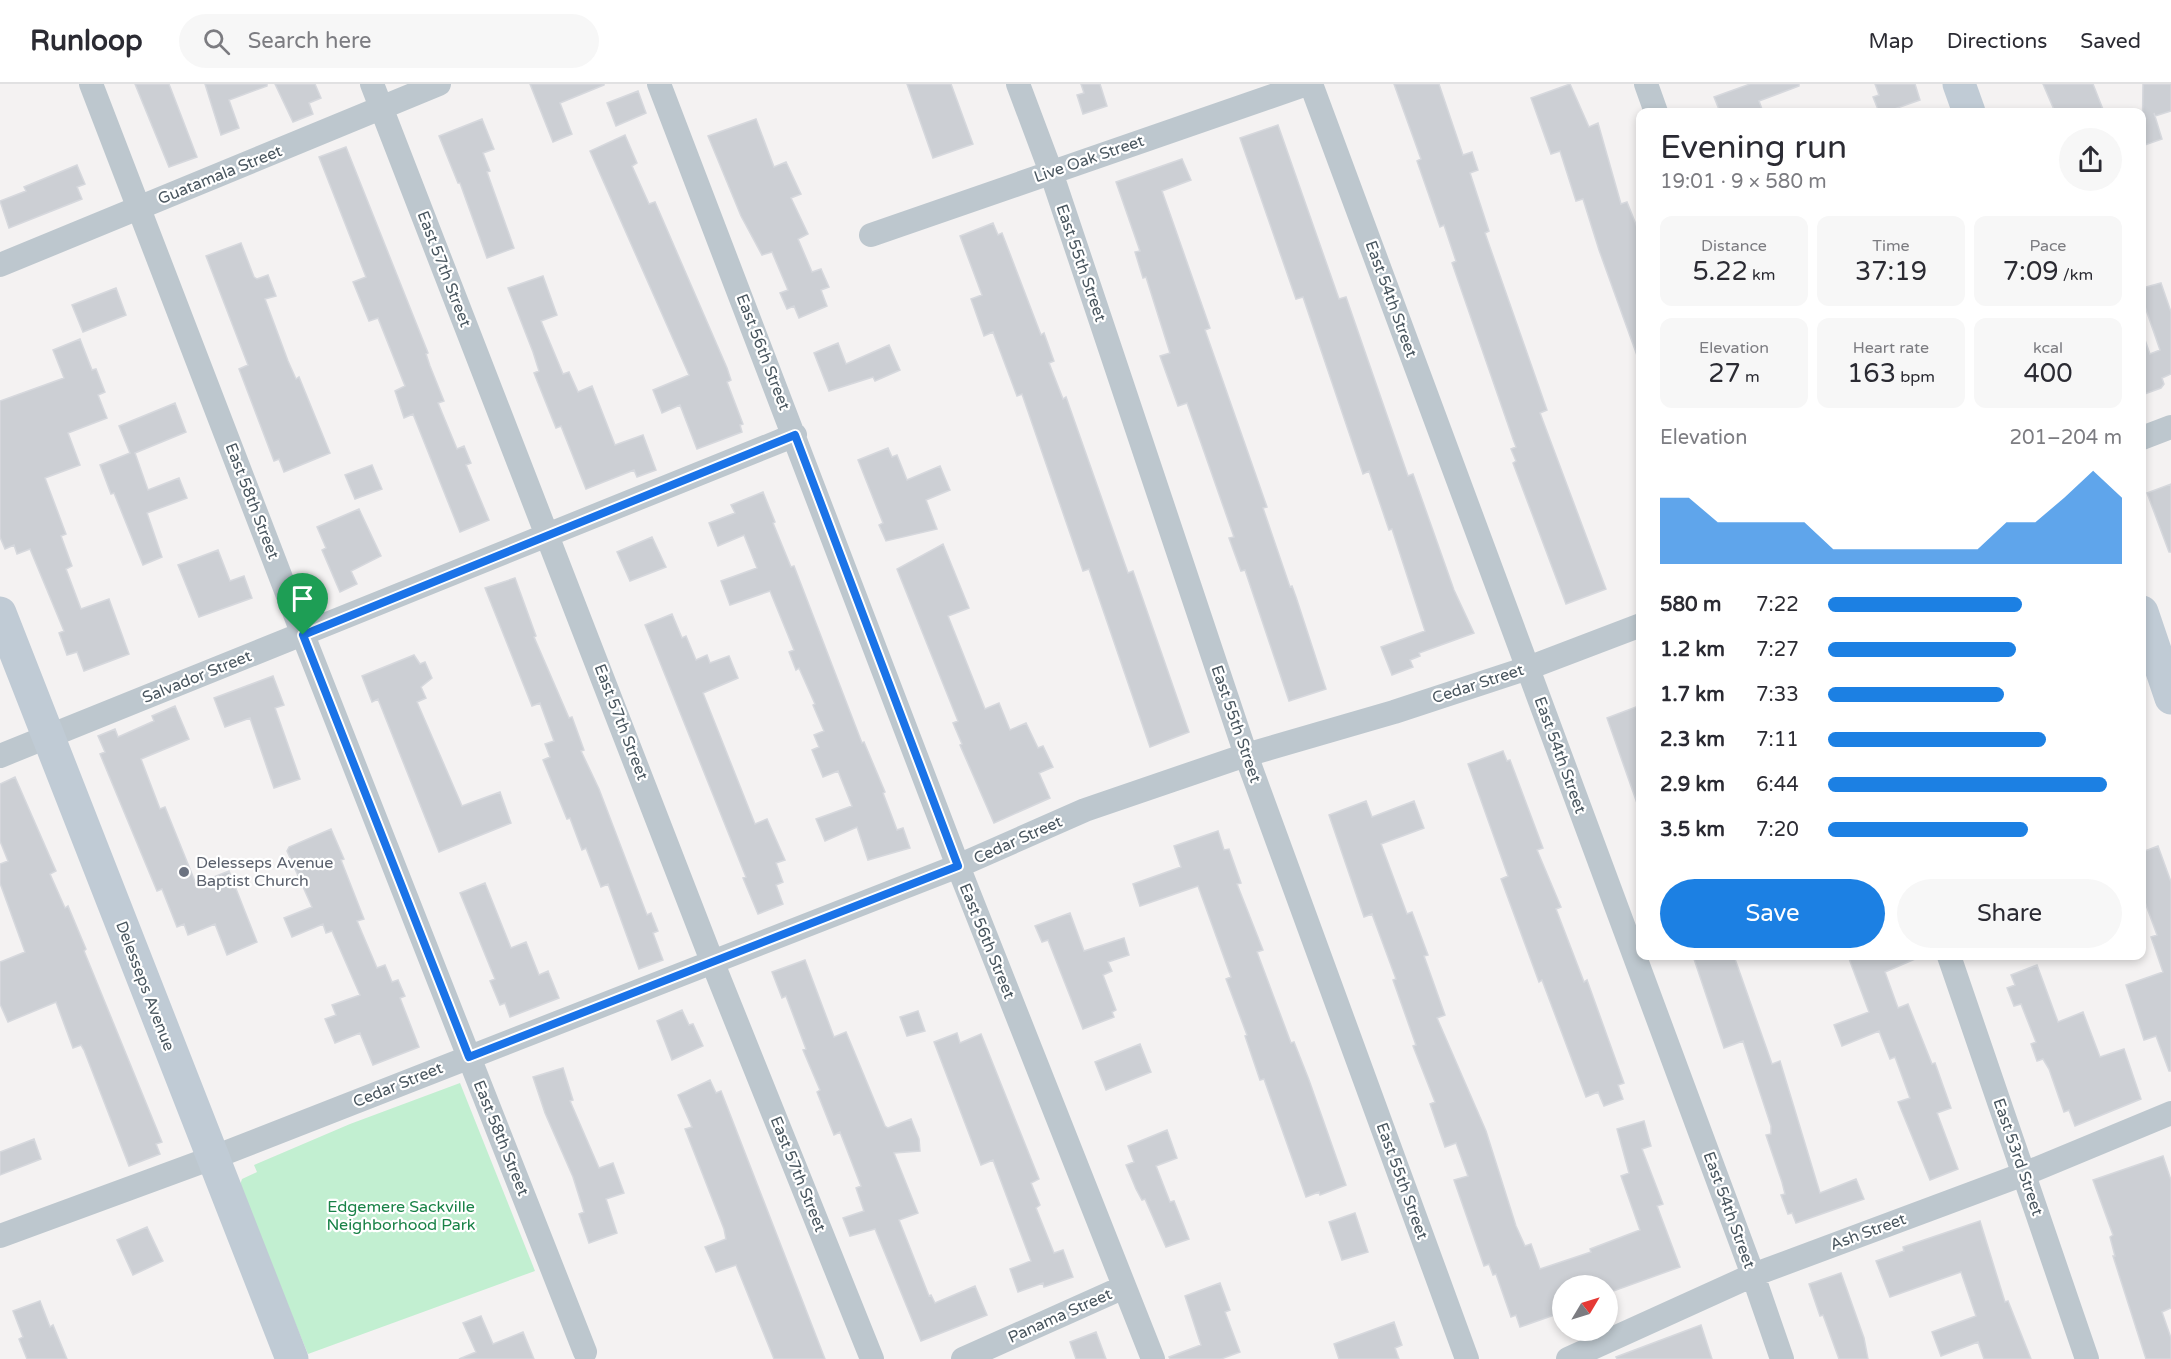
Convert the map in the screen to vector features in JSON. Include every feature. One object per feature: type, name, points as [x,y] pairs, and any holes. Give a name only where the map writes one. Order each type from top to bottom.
[{"type":"main road","points":[[1959,84],[1968,108]]},
{"type":"main road","name":"Delesseps Avenue","points":[[0,613],[292,1359]]},
{"type":"main road","points":[[2146,624],[2171,698]]},
{"type":"street","name":"East 58th Street","points":[[91,84],[303,635],[585,1353]]},
{"type":"street","name":"East 57th Street","points":[[372,84],[712,961],[872,1359]]},
{"type":"street","name":"Guatamala Street","points":[[0,265],[439,84]]},
{"type":"street","name":"East 56th Street","points":[[659,84],[958,866],[1153,1359]]},
{"type":"street","name":"East 55th Street","points":[[1018,84],[1051,172],[1246,755],[1467,1359]]},
{"type":"street","name":"Live Oak Street","points":[[871,235],[1309,84]]},
{"type":"street","name":"East 54th Street","points":[[1309,84],[1636,958]]},
{"type":"street","points":[[1646,84],[1655,108]]},
{"type":"street","points":[[2146,436],[2171,427]]},
{"type":"street","name":"Salvador Street","points":[[0,756],[795,435]]},
{"type":"street","name":"Cedar Street","points":[[0,1236],[212,1158],[958,866],[1085,810],[1246,755],[1394,712],[1528,668],[1636,627]]},
{"type":"street","name":"East 54th Street","points":[[1637,960],[1754,1275],[1782,1359]]},
{"type":"street","name":"East 53rd Street","points":[[1950,960],[2087,1359]]},
{"type":"street","name":"Ash Street","points":[[1568,1359],[1754,1275],[2024,1174],[2171,1113]]},
{"type":"street","name":"Panama Street","points":[[963,1359],[1124,1287]]},
{"type":"green space","name":"Edgemere Sackville Neighborhood Park","points":[[460,1083],[535,1271],[308,1354],[239,1188],[242,1179],[257,1172],[254,1165],[350,1124]]},
{"type":"building","points":[[135,84],[169,84],[197,157],[169,167]]},
{"type":"building","points":[[205,84],[267,84],[267,86],[229,100],[239,128],[221,135]]},
{"type":"building","points":[[275,84],[315,84],[321,98],[309,103],[313,114],[293,122]]},
{"type":"building","points":[[530,84],[604,85],[560,103],[572,134],[553,142]]},
{"type":"building","points":[[907,84],[951,84],[973,144],[933,158]]},
{"type":"building","points":[[1081,84],[1100,84],[1107,106],[1083,114],[1077,95],[1084,93]]},
{"type":"building","points":[[1394,84],[1439,84],[1463,155],[1472,152],[1478,170],[1470,173],[1489,231],[1485,233],[1547,410],[1540,413],[1606,589],[1566,604],[1513,463],[1516,461],[1511,449],[1516,447],[1452,263],[1456,261],[1444,225],[1440,227],[1417,161],[1421,159]]},
{"type":"building","points":[[1570,84],[1589,127],[1598,123],[1621,204],[1627,202],[1636,224],[1636,353],[1583,199],[1576,201],[1560,151],[1551,154],[1531,98]]},
{"type":"building","points":[[1750,84],[1799,84],[1799,86],[1759,101],[1762,108],[1718,108],[1714,97]]},
{"type":"building","points":[[1875,84],[1915,84],[1920,100],[1897,108],[1877,108],[1873,97],[1879,95]]},
{"type":"building","points":[[2043,84],[2093,84],[2102,108],[2053,108]]},
{"type":"building","points":[[2143,84],[2171,84],[2171,111],[2155,116],[2154,113],[2162,139],[2146,145],[2146,108],[2143,108]]},
{"type":"building","points":[[638,91],[646,113],[616,126],[607,103]]},
{"type":"building","points":[[482,119],[494,149],[483,153],[490,171],[487,172],[514,248],[487,258],[460,183],[458,183],[439,136]]},
{"type":"building","points":[[756,119],[774,167],[786,162],[801,194],[791,198],[808,234],[798,239],[812,272],[821,269],[829,287],[821,290],[827,306],[799,318],[794,306],[787,309],[780,293],[788,290],[772,252],[762,255],[741,216],[708,136]]},
{"type":"building","points":[[1278,125],[1339,299],[1346,297],[1408,476],[1413,474],[1454,590],[1474,633],[1419,653],[1420,656],[1410,660],[1413,667],[1392,675],[1381,647],[1425,631],[1392,529],[1389,530],[1369,471],[1363,474],[1303,297],[1296,299],[1240,138]]},
{"type":"building","points":[[625,135],[637,163],[632,166],[649,204],[655,202],[727,368],[731,380],[727,382],[743,424],[740,425],[742,432],[697,449],[680,405],[662,413],[653,390],[689,375],[590,151]]},
{"type":"building","points":[[346,147],[428,353],[426,354],[430,366],[444,401],[438,403],[457,449],[464,446],[471,463],[466,465],[489,520],[460,532],[413,414],[404,418],[395,391],[405,386],[378,318],[369,321],[353,282],[366,277],[319,157]]},
{"type":"building","points":[[1182,159],[1191,180],[1162,191],[1210,328],[1205,330],[1267,507],[1263,508],[1290,587],[1292,586],[1296,597],[1326,689],[1289,701],[1245,570],[1241,571],[1229,538],[1234,537],[1187,403],[1178,406],[1160,356],[1170,353],[1146,277],[1143,278],[1135,252],[1140,251],[1116,182]]},
{"type":"building","points":[[77,165],[85,184],[77,187],[82,199],[9,228],[0,201],[26,191],[24,187]]},
{"type":"building","points":[[993,223],[998,235],[1002,233],[1041,335],[1044,333],[1054,361],[1049,363],[1063,399],[1066,397],[1128,573],[1133,571],[1189,732],[1150,747],[1089,569],[1083,571],[1022,394],[1017,396],[993,332],[984,336],[971,299],[982,295],[960,236]]},
{"type":"building","points":[[241,243],[254,277],[257,279],[268,275],[276,296],[265,299],[288,361],[296,379],[299,377],[330,453],[284,472],[279,459],[274,461],[239,369],[248,365],[206,256]]},
{"type":"building","points":[[543,276],[557,315],[541,321],[563,374],[569,372],[578,392],[592,386],[615,445],[643,435],[656,470],[637,477],[634,470],[586,489],[561,426],[556,428],[534,373],[539,371],[508,288]]},
{"type":"building","points":[[2161,283],[2171,312],[2171,374],[2162,378],[2164,384],[2161,388],[2146,394],[2146,343],[2150,354],[2160,350],[2146,310],[2146,287]]},
{"type":"building","points":[[116,288],[126,315],[83,332],[72,305]]},
{"type":"building","points":[[80,339],[92,370],[96,369],[105,392],[98,395],[107,418],[68,433],[80,465],[45,478],[66,534],[61,536],[72,566],[66,569],[81,609],[109,599],[129,654],[84,671],[77,652],[67,655],[59,633],[64,631],[30,549],[17,554],[14,545],[5,549],[0,537],[0,401],[64,378],[53,350]]},
{"type":"building","points":[[838,343],[846,364],[889,345],[900,370],[875,381],[873,377],[829,391],[814,353]]},
{"type":"building","points":[[175,403],[186,432],[135,453],[148,490],[179,478],[187,498],[147,513],[162,557],[143,565],[114,493],[111,494],[100,465],[130,453],[119,426]]},
{"type":"building","points":[[888,448],[892,457],[897,455],[907,480],[940,466],[950,490],[926,500],[937,529],[886,541],[879,525],[883,523],[858,460]]},
{"type":"building","points":[[372,465],[382,489],[355,499],[345,475]]},
{"type":"building","points":[[2171,484],[2171,552],[2169,552],[2147,493]]},
{"type":"building","points":[[763,492],[775,522],[773,523],[791,567],[794,566],[862,743],[864,742],[885,792],[883,793],[897,830],[903,828],[910,848],[868,860],[857,827],[825,841],[816,819],[852,806],[838,771],[823,777],[812,750],[819,747],[814,735],[824,731],[813,705],[815,704],[799,668],[796,670],[789,652],[794,650],[770,591],[730,605],[721,581],[757,568],[744,535],[718,546],[709,523],[735,513],[731,505]]},
{"type":"building","points":[[359,509],[381,556],[351,571],[357,584],[340,592],[322,550],[326,548],[317,527]]},
{"type":"building","points":[[652,537],[666,567],[630,581],[617,552]]},
{"type":"building","points":[[943,544],[969,608],[948,616],[985,709],[999,703],[1010,730],[1026,723],[1038,748],[1043,746],[1053,767],[1039,773],[1050,798],[994,823],[960,745],[962,744],[953,723],[958,721],[897,569]]},
{"type":"building","points":[[218,550],[230,581],[244,576],[252,598],[199,617],[178,565]]},
{"type":"building","points":[[515,578],[536,636],[534,637],[569,718],[572,717],[584,750],[581,751],[599,789],[647,915],[651,913],[658,931],[653,933],[663,960],[639,969],[608,884],[601,887],[586,848],[582,850],[570,818],[567,819],[543,760],[550,757],[545,744],[554,741],[540,703],[532,706],[485,588]]},
{"type":"building","points":[[672,614],[682,638],[686,636],[696,660],[707,655],[710,663],[729,656],[738,678],[703,693],[755,824],[767,819],[785,860],[776,863],[783,882],[776,885],[783,904],[758,914],[743,878],[746,877],[645,625]]},
{"type":"building","points":[[414,655],[420,664],[425,662],[432,678],[421,687],[426,698],[417,702],[462,806],[500,792],[511,823],[439,852],[378,699],[372,702],[362,676]]},
{"type":"building","points":[[273,676],[284,705],[275,708],[300,779],[274,788],[250,718],[225,727],[214,698]]},
{"type":"building","points":[[175,706],[189,739],[141,759],[160,809],[165,807],[196,884],[229,871],[257,942],[227,955],[215,924],[188,935],[184,924],[177,927],[162,889],[157,891],[100,754],[105,752],[98,736],[115,729],[118,737],[154,721],[152,716]]},
{"type":"building","points":[[1636,707],[1636,800],[1607,718]]},
{"type":"building","points":[[1503,751],[1507,761],[1510,760],[1543,848],[1537,850],[1561,907],[1556,909],[1584,982],[1587,980],[1624,1083],[1618,1085],[1623,1099],[1604,1106],[1598,1092],[1586,1097],[1542,980],[1539,982],[1501,879],[1508,876],[1468,764]]},
{"type":"building","points":[[15,777],[56,871],[50,874],[65,908],[68,906],[86,949],[84,951],[162,1142],[156,1144],[160,1154],[129,1166],[84,1050],[81,1045],[73,1048],[56,1002],[8,1022],[0,1004],[0,962],[25,952],[0,883],[0,864],[8,861],[0,841],[0,784]]},
{"type":"building","points":[[1366,801],[1372,817],[1414,801],[1424,828],[1381,844],[1407,914],[1412,912],[1428,955],[1424,956],[1445,1015],[1437,1018],[1486,1131],[1516,1226],[1525,1246],[1531,1244],[1540,1269],[1591,1252],[1590,1249],[1640,1230],[1621,1176],[1629,1173],[1617,1129],[1644,1121],[1651,1146],[1642,1149],[1663,1204],[1657,1206],[1680,1267],[1618,1289],[1618,1275],[1552,1275],[1552,1316],[1520,1327],[1516,1315],[1511,1317],[1496,1274],[1493,1275],[1489,1264],[1484,1266],[1454,1180],[1468,1176],[1456,1143],[1445,1147],[1430,1104],[1435,1102],[1413,1046],[1416,1045],[1393,980],[1396,979],[1372,914],[1364,917],[1329,815]]},
{"type":"building","points":[[331,829],[344,859],[341,860],[364,919],[357,921],[377,968],[385,965],[392,982],[398,980],[405,996],[400,998],[419,1047],[373,1065],[360,1033],[335,1043],[325,1019],[336,1015],[332,1005],[360,995],[332,931],[326,933],[323,924],[292,937],[284,918],[312,907],[287,851],[289,847]]},
{"type":"building","points":[[1218,831],[1224,850],[1229,849],[1241,883],[1237,884],[1263,950],[1257,952],[1291,1043],[1294,1042],[1309,1080],[1346,1185],[1320,1195],[1319,1192],[1306,1197],[1264,1079],[1260,1080],[1245,1036],[1247,1035],[1226,979],[1231,977],[1198,886],[1140,906],[1133,884],[1181,867],[1174,846]]},
{"type":"building","points":[[2158,846],[2171,882],[2171,1071],[2169,1071],[2156,1036],[2144,1040],[2126,985],[2163,972],[2151,937],[2157,935],[2146,905],[2146,850]]},
{"type":"building","points":[[485,883],[511,948],[526,942],[539,975],[548,971],[559,998],[510,1017],[505,1003],[500,1005],[490,981],[495,979],[460,893]]},
{"type":"building","points":[[1070,913],[1084,951],[1124,938],[1129,955],[1108,962],[1112,971],[1103,975],[1116,1010],[1112,1012],[1114,1017],[1083,1029],[1048,940],[1042,942],[1035,926]]},
{"type":"building","points":[[805,960],[834,1037],[846,1032],[885,1126],[888,1128],[911,1119],[919,1139],[920,1151],[894,1153],[918,1213],[899,1220],[929,1296],[931,1295],[935,1303],[975,1286],[987,1315],[921,1341],[875,1229],[850,1236],[843,1218],[864,1211],[856,1188],[861,1186],[840,1132],[834,1135],[817,1092],[820,1090],[803,1050],[806,1049],[786,996],[782,998],[772,972]]},
{"type":"building","points":[[1694,960],[1735,960],[1772,1064],[1780,1061],[1820,1193],[1856,1179],[1864,1199],[1796,1223],[1792,1213],[1788,1214],[1781,1195],[1785,1194],[1782,1182],[1766,1135],[1771,1134],[1771,1126],[1743,1041],[1724,1048]]},
{"type":"building","points":[[1850,960],[1913,960],[1885,972],[1898,1008],[1908,1004],[1932,1064],[1935,1063],[1951,1108],[1937,1113],[1958,1169],[1930,1180],[1898,1102],[1910,1098],[1895,1057],[1890,1059],[1879,1031],[1842,1046],[1834,1025],[1869,1012]]},
{"type":"building","points":[[2037,965],[2058,1022],[2083,1012],[2100,1057],[2124,1049],[2141,1099],[2075,1126],[2069,1110],[2064,1112],[2049,1069],[2043,1059],[2037,1061],[2031,1044],[2036,1042],[2021,1004],[2014,1006],[2007,988],[2015,985],[2011,975]]},
{"type":"building","points":[[682,1010],[689,1025],[693,1024],[703,1046],[672,1060],[657,1021]]},
{"type":"building","points":[[918,1011],[925,1031],[907,1036],[900,1017]]},
{"type":"building","points":[[957,1033],[960,1043],[981,1034],[1039,1179],[1031,1183],[1040,1205],[1036,1208],[1054,1253],[1063,1250],[1073,1277],[1044,1287],[1043,1283],[1018,1292],[1010,1269],[1031,1261],[993,1160],[981,1165],[934,1042]]},
{"type":"building","points":[[1140,1044],[1151,1072],[1106,1090],[1095,1062]]},
{"type":"building","points":[[563,1068],[573,1100],[570,1101],[599,1168],[613,1163],[624,1193],[606,1199],[617,1233],[589,1243],[579,1214],[584,1212],[573,1177],[545,1113],[533,1077]]},
{"type":"building","points":[[710,1080],[716,1093],[721,1091],[825,1359],[774,1359],[736,1265],[716,1272],[705,1247],[726,1239],[685,1129],[692,1127],[678,1095]]},
{"type":"building","points":[[1167,1130],[1177,1158],[1156,1166],[1170,1202],[1174,1201],[1189,1239],[1166,1247],[1145,1199],[1142,1200],[1126,1165],[1134,1162],[1128,1146]]},
{"type":"building","points":[[34,1139],[41,1159],[0,1175],[0,1152]]},
{"type":"building","points":[[2163,1156],[2171,1180],[2171,1308],[2162,1312],[2171,1338],[2171,1359],[2146,1359],[2113,1256],[2115,1256],[2110,1237],[2113,1235],[2093,1180]]},
{"type":"building","points":[[1355,1213],[1368,1252],[1342,1260],[1329,1222]]},
{"type":"building","points":[[1980,1221],[2005,1302],[2008,1301],[2031,1359],[1984,1359],[1978,1342],[1941,1356],[1932,1332],[1976,1316],[1961,1272],[1890,1297],[1876,1261],[1904,1251],[1903,1247]]},
{"type":"building","points":[[147,1227],[163,1261],[133,1275],[117,1240]]},
{"type":"building","points":[[1841,1273],[1864,1338],[1868,1359],[1839,1359],[1809,1284]]},
{"type":"building","points":[[1220,1283],[1230,1310],[1225,1312],[1240,1352],[1221,1359],[1170,1359],[1169,1357],[1201,1345],[1185,1296]]},
{"type":"building","points":[[40,1301],[50,1327],[53,1325],[67,1359],[27,1359],[19,1339],[23,1337],[13,1311]]},
{"type":"building","points":[[481,1316],[493,1344],[523,1332],[534,1359],[459,1359],[476,1352],[463,1323]]},
{"type":"building","points":[[1394,1322],[1402,1345],[1395,1348],[1399,1359],[1339,1359],[1334,1344]]},
{"type":"building","points":[[1701,1325],[1712,1359],[1617,1359],[1616,1357]]},
{"type":"building","points":[[1096,1332],[1106,1359],[1076,1359],[1070,1342]]},
{"type":"place","name":"Delesseps Avenue Baptist Church","points":[[184,872]]},
{"type":"route","points":[[795,435],[958,866],[469,1057],[303,635],[795,435]]}]
